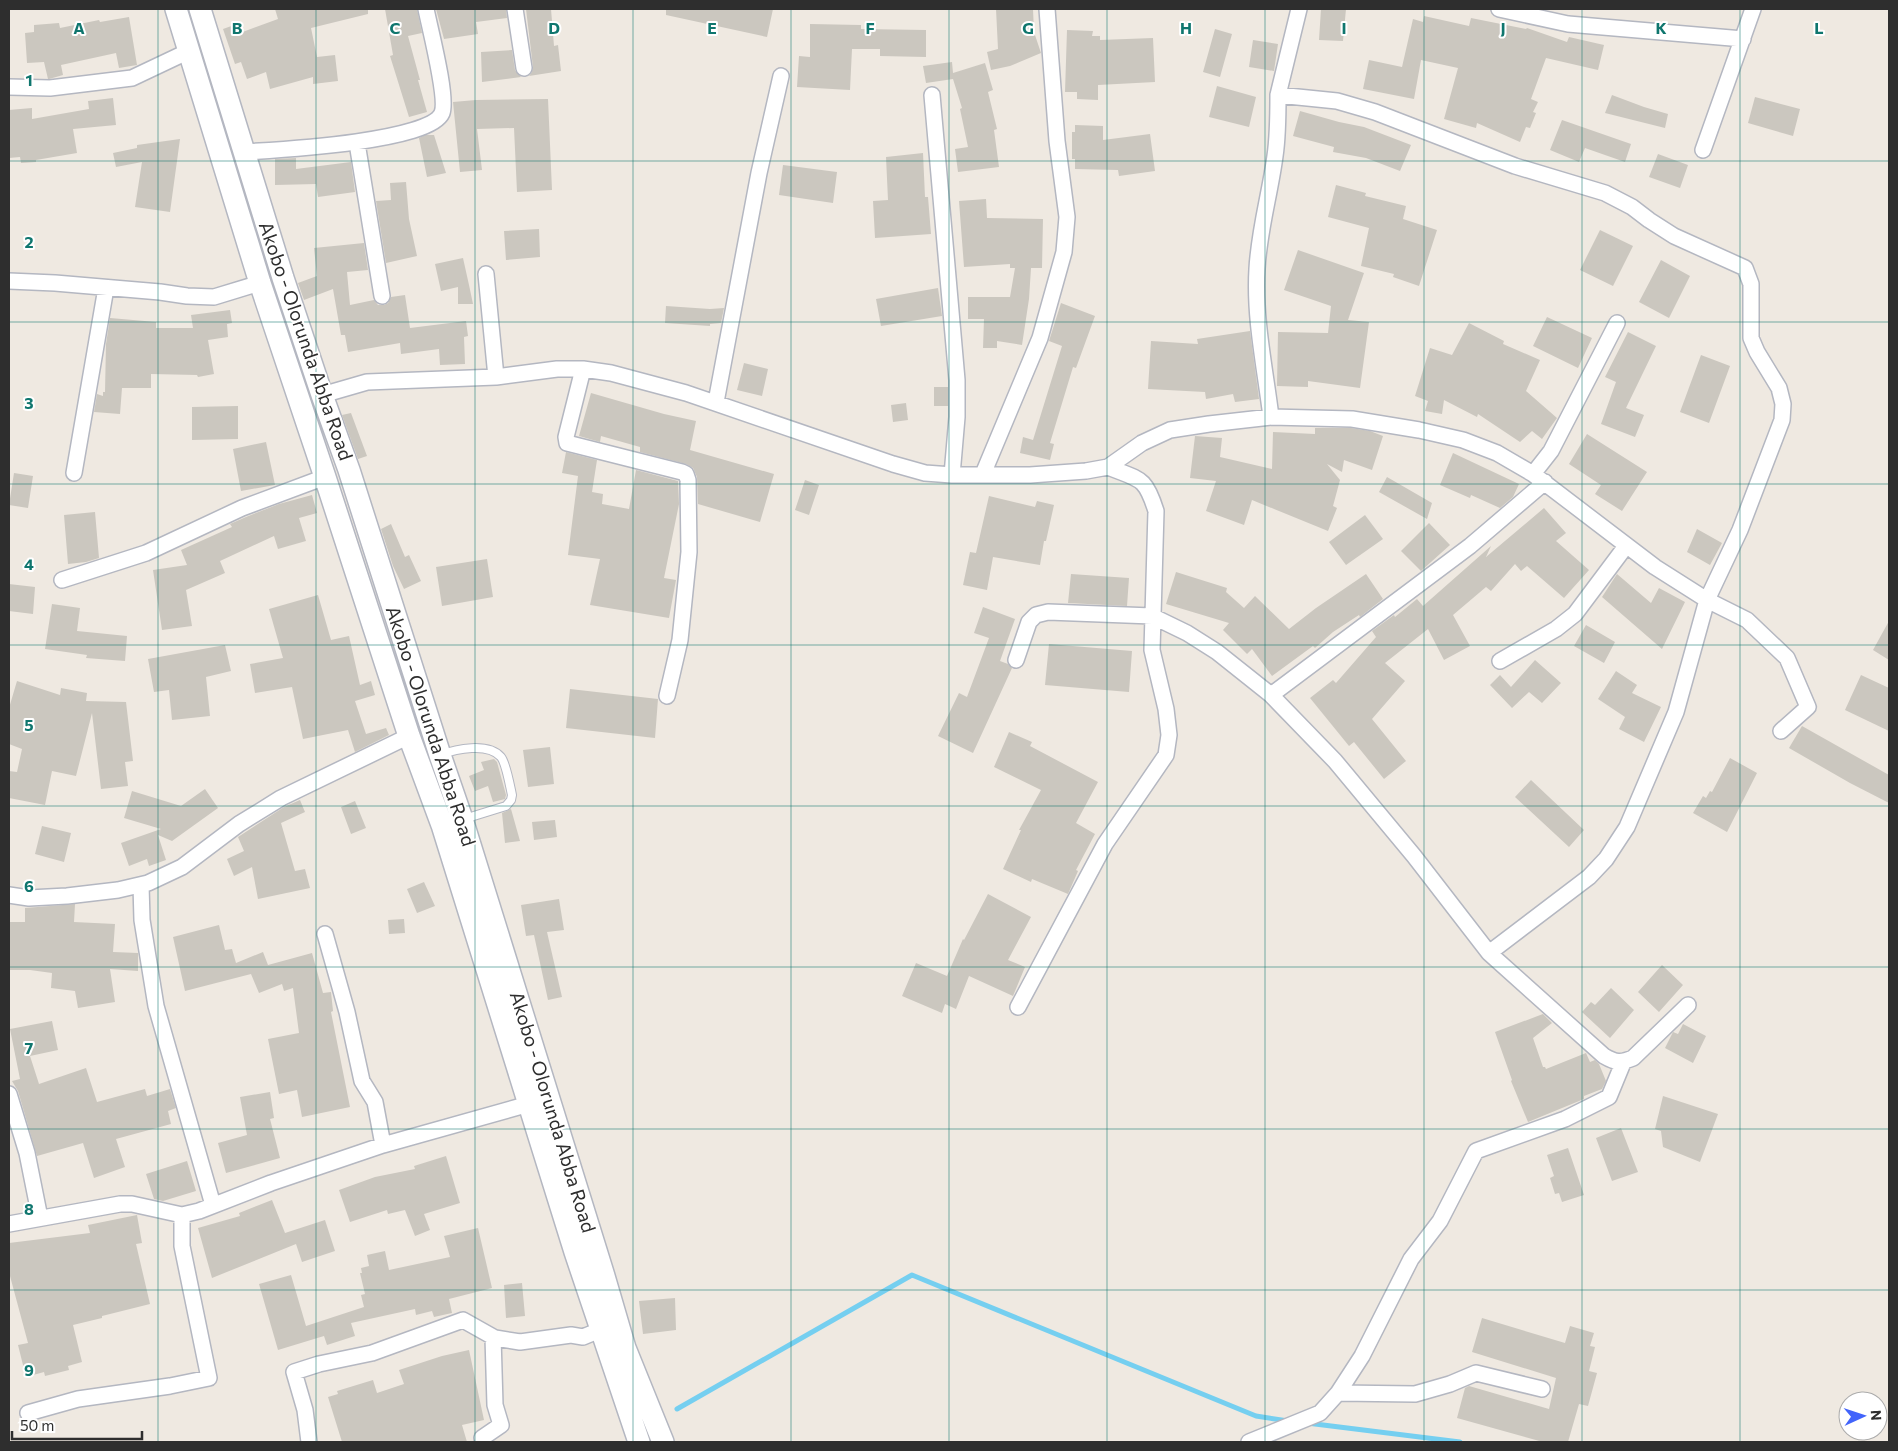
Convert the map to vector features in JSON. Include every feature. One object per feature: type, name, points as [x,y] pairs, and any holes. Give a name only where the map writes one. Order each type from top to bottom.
[{"type":"main road","name":"Akobo - Olorunda Abba Road","points":[[176,9],[260,283],[409,736],[442,825],[529,1104],[590,1265],[662,1442]]},
{"type":"main road","name":"Akobo - Olorunda Abba Road","points":[[200,9],[283,278],[349,470],[462,819],[590,1265],[600,1330],[639,1442]]},
{"type":"street","points":[[244,152],[357,143],[431,125],[441,114],[444,99],[426,9]]},
{"type":"street","points":[[515,9],[524,68]]},
{"type":"street","points":[[983,474],[1040,338],[1064,252],[1068,217],[1056,132],[1047,9]]},
{"type":"street","points":[[1272,417],[1258,321],[1257,270],[1261,228],[1278,131],[1278,95],[1299,9]]},
{"type":"street","points":[[1499,9],[1568,24],[1743,39]]},
{"type":"street","points":[[1703,150],[1754,9]]},
{"type":"street","points":[[9,87],[50,88],[132,78],[189,51]]},
{"type":"street","points":[[716,402],[759,173],[781,76]]},
{"type":"street","points":[[932,95],[957,380],[957,417],[952,475]]},
{"type":"street","points":[[1278,95],[1337,100],[1375,112],[1515,166],[1605,193],[1632,207],[1648,220],[1674,236],[1731,260],[1745,268],[1752,284],[1751,338],[1757,352],[1779,388],[1783,404],[1782,420],[1740,530],[1707,600],[1676,712],[1627,827],[1606,859],[1589,877],[1489,953]]},
{"type":"street","points":[[357,143],[382,296]]},
{"type":"street","points":[[486,274],[496,377]]},
{"type":"street","points":[[9,281],[214,297],[260,283]]},
{"type":"street","points":[[74,473],[106,288]]},
{"type":"street","points":[[1271,695],[1470,546],[1539,478],[1617,323]]},
{"type":"street","points":[[322,395],[367,382],[496,377],[558,369],[583,369],[611,373],[716,402],[893,464],[925,473],[952,475],[1030,475],[1108,467],[1142,444],[1170,430],[1272,417],[1352,419],[1419,430],[1463,440],[1497,453],[1539,478],[1626,546],[1707,600],[1747,620],[1787,658],[1808,707],[1781,731]]},
{"type":"street","points":[[583,369],[566,437],[567,443],[682,472],[686,474],[688,480],[689,552],[680,640],[667,696]]},
{"type":"street","points":[[1018,1007],[1105,844],[1166,754],[1169,735],[1166,709],[1152,650],[1156,511],[1145,483],[1108,467]]},
{"type":"street","points":[[62,580],[146,553],[242,508],[325,477]]},
{"type":"street","points":[[1500,661],[1556,629],[1575,614],[1626,546]]},
{"type":"street","points":[[1016,660],[1029,622],[1036,615],[1048,612],[1152,616],[1187,633],[1217,652],[1271,695],[1335,761],[1414,856],[1489,953],[1604,1056],[1613,1062],[1623,1063],[1633,1058],[1688,1005]]},
{"type":"street","points":[[9,895],[29,898],[67,896],[118,890],[148,883],[182,867],[239,824],[281,798],[409,736]]},
{"type":"street","points":[[141,884],[142,920],[156,1006],[212,1206]]},
{"type":"street","points":[[325,934],[362,1081],[374,1102],[383,1145]]},
{"type":"street","points":[[1250,1442],[1320,1413],[1338,1393],[1362,1356],[1411,1259],[1440,1221],[1476,1151],[1565,1118],[1610,1097],[1623,1063]]},
{"type":"street","points":[[9,1094],[29,1160],[40,1218]]},
{"type":"street","points":[[9,1224],[120,1204],[132,1204],[182,1214],[212,1206],[271,1183],[383,1145],[529,1104]]},
{"type":"street","points":[[28,1413],[78,1399],[170,1386],[209,1378],[182,1246],[182,1214]]},
{"type":"street","points":[[309,1442],[304,1410],[294,1372],[319,1364],[372,1353],[463,1320],[504,1341],[520,1342],[571,1335],[583,1336],[600,1330]]},
{"type":"street","points":[[482,1438],[500,1425],[495,1405],[493,1337]]},
{"type":"street","points":[[1338,1393],[1415,1394],[1450,1384],[1476,1373],[1542,1389]]},
{"type":"lane","points":[[440,755],[450,751],[485,748],[502,758],[512,795],[511,800],[506,806],[462,819]]},
{"type":"building","points":[[275,9],[368,9],[368,14],[311,28],[317,57],[335,55],[338,81],[313,84],[313,77],[270,89],[266,72],[247,79],[241,62],[235,64],[223,29],[237,24],[240,33],[278,19]]},
{"type":"building","points":[[385,9],[417,9],[422,33],[408,36],[427,112],[409,117],[390,56],[393,55]]},
{"type":"building","points":[[436,9],[506,9],[507,18],[476,22],[478,34],[444,39]]},
{"type":"building","points":[[526,9],[551,9],[554,46],[558,45],[561,71],[529,76],[533,67]]},
{"type":"building","points":[[666,9],[773,9],[767,37],[666,15]]},
{"type":"building","points":[[996,9],[1033,9],[1034,32],[1041,53],[1010,66],[991,70],[987,52],[998,49]]},
{"type":"building","points":[[1321,9],[1346,9],[1343,41],[1319,40]]},
{"type":"building","points":[[1424,16],[1469,26],[1471,18],[1527,28],[1567,42],[1569,37],[1604,45],[1598,70],[1546,58],[1531,99],[1538,102],[1533,112],[1536,113],[1530,128],[1526,127],[1520,142],[1477,123],[1476,128],[1444,119],[1458,68],[1421,60],[1414,99],[1363,89],[1369,60],[1402,67],[1413,19],[1423,22]]},
{"type":"building","points":[[129,17],[137,65],[119,68],[116,53],[61,65],[63,75],[48,79],[44,62],[27,63],[25,33],[34,32],[34,25],[59,23],[60,28],[99,20],[100,22]]},
{"type":"building","points":[[810,24],[861,25],[861,29],[926,30],[926,57],[880,56],[880,49],[852,49],[850,90],[797,87],[799,56],[810,57]]},
{"type":"building","points":[[1215,29],[1232,34],[1220,77],[1203,72]]},
{"type":"building","points":[[1067,30],[1093,31],[1092,36],[1100,36],[1100,40],[1153,38],[1155,82],[1098,85],[1098,100],[1077,99],[1077,92],[1065,92]]},
{"type":"building","points":[[1253,40],[1278,44],[1274,71],[1249,67]]},
{"type":"building","points":[[512,50],[515,70],[521,77],[482,82],[481,52]]},
{"type":"building","points":[[952,62],[953,73],[985,63],[993,90],[988,92],[997,129],[994,130],[999,167],[958,172],[955,149],[968,147],[960,109],[962,108],[953,79],[926,83],[923,66]]},
{"type":"building","points":[[1217,86],[1256,97],[1249,127],[1209,117]]},
{"type":"building","points":[[1612,95],[1668,114],[1665,128],[1605,113]]},
{"type":"building","points":[[1755,97],[1800,109],[1793,136],[1748,123]]},
{"type":"building","points":[[113,98],[116,125],[73,129],[77,153],[36,160],[36,162],[21,163],[20,157],[9,158],[9,110],[32,108],[32,119],[89,109],[88,101]]},
{"type":"building","points":[[548,99],[552,190],[517,192],[514,128],[477,129],[482,170],[460,172],[453,102]]},
{"type":"building","points":[[1300,111],[1364,127],[1411,145],[1400,171],[1366,158],[1333,152],[1334,147],[1293,136]]},
{"type":"building","points":[[1562,120],[1631,144],[1625,162],[1585,148],[1579,162],[1550,150]]},
{"type":"building","points":[[1075,125],[1103,126],[1103,140],[1150,134],[1155,171],[1119,176],[1118,170],[1075,169],[1075,159],[1072,159],[1072,132],[1075,132]]},
{"type":"building","points":[[425,135],[434,135],[446,173],[427,177],[419,138]]},
{"type":"building","points":[[180,139],[170,212],[135,207],[142,162],[116,167],[113,153],[137,148],[137,145]]},
{"type":"building","points":[[923,153],[925,197],[928,197],[931,234],[875,238],[873,201],[888,200],[886,157]]},
{"type":"building","points":[[1658,154],[1688,165],[1680,188],[1649,177]]},
{"type":"building","points":[[296,158],[296,169],[351,162],[355,192],[318,197],[316,184],[275,185],[275,159]]},
{"type":"building","points":[[783,165],[837,172],[833,203],[779,195]]},
{"type":"building","points":[[406,182],[409,219],[417,256],[386,263],[376,201],[391,200],[390,183]]},
{"type":"building","points":[[1336,185],[1366,193],[1365,196],[1406,206],[1403,219],[1437,230],[1419,286],[1393,277],[1394,274],[1361,266],[1369,228],[1328,217]]},
{"type":"building","points":[[986,199],[987,218],[1043,219],[1042,268],[1031,268],[1029,299],[1022,345],[997,341],[997,348],[983,348],[984,319],[968,319],[968,297],[1010,297],[1015,268],[1010,268],[1010,264],[964,267],[959,201]]},
{"type":"building","points":[[539,229],[540,257],[506,260],[504,231]]},
{"type":"building","points":[[1600,230],[1633,246],[1613,286],[1580,270]]},
{"type":"building","points":[[364,243],[368,270],[347,272],[350,305],[374,300],[378,305],[384,305],[388,303],[391,297],[405,295],[410,328],[466,321],[468,336],[464,337],[465,364],[440,365],[439,349],[401,354],[400,343],[348,352],[345,335],[341,335],[333,289],[304,300],[298,283],[317,276],[314,248]]},
{"type":"building","points":[[1298,250],[1364,273],[1348,320],[1369,322],[1360,388],[1308,381],[1308,387],[1277,386],[1278,332],[1328,333],[1331,306],[1284,290]]},
{"type":"building","points":[[463,258],[473,304],[458,304],[458,287],[441,291],[435,264]]},
{"type":"building","points":[[1661,260],[1690,276],[1669,318],[1639,302]]},
{"type":"building","points":[[938,288],[942,316],[881,326],[876,299]]},
{"type":"building","points":[[1061,303],[1095,316],[1076,368],[1073,367],[1050,443],[1054,444],[1050,460],[1020,453],[1023,437],[1033,440],[1062,346],[1049,341]]},
{"type":"building","points":[[666,306],[724,308],[721,323],[710,324],[710,326],[665,323]]},
{"type":"building","points":[[230,310],[232,323],[227,324],[228,337],[208,340],[214,374],[198,377],[197,375],[151,374],[151,388],[122,388],[120,414],[94,412],[97,394],[103,396],[103,392],[105,392],[106,344],[110,318],[156,322],[156,328],[193,328],[191,315]]},
{"type":"building","points":[[1547,317],[1592,338],[1578,368],[1533,346]]},
{"type":"building","points":[[1469,323],[1504,341],[1503,344],[1540,360],[1526,391],[1557,418],[1542,439],[1532,431],[1520,442],[1478,414],[1477,417],[1444,400],[1442,414],[1425,411],[1428,401],[1415,396],[1430,348],[1452,355]]},
{"type":"building","points":[[1250,331],[1259,399],[1235,402],[1233,394],[1206,399],[1205,392],[1148,389],[1151,341],[1198,344],[1197,339]]},
{"type":"building","points":[[1628,332],[1656,346],[1626,408],[1644,415],[1635,437],[1601,424],[1616,382],[1605,377]]},
{"type":"building","points":[[1701,355],[1730,366],[1709,423],[1680,412]]},
{"type":"building","points":[[744,363],[768,369],[762,396],[737,390]]},
{"type":"building","points":[[934,387],[948,387],[948,406],[934,406]]},
{"type":"building","points":[[591,393],[696,421],[690,450],[774,474],[760,522],[698,504],[697,477],[693,468],[686,464],[640,452],[640,447],[601,436],[600,442],[579,436]]},
{"type":"building","points":[[906,403],[908,420],[893,422],[891,405]]},
{"type":"building","points":[[238,406],[238,439],[192,440],[192,407]]},
{"type":"building","points":[[351,413],[367,456],[358,459],[342,415]]},
{"type":"building","points":[[1315,428],[1351,428],[1370,431],[1383,436],[1372,470],[1344,460],[1342,472],[1327,464],[1340,480],[1333,506],[1337,508],[1328,531],[1252,500],[1244,525],[1206,511],[1216,481],[1190,478],[1195,436],[1222,438],[1220,457],[1272,469],[1273,432],[1315,434]]},
{"type":"building","points":[[1587,434],[1647,472],[1622,511],[1595,494],[1601,485],[1569,464]]},
{"type":"building","points":[[266,442],[275,485],[241,491],[233,449]]},
{"type":"building","points":[[566,452],[597,460],[592,492],[603,494],[602,504],[629,509],[636,470],[678,481],[679,504],[664,578],[676,580],[669,618],[590,605],[600,559],[568,555],[578,476],[562,473]]},
{"type":"building","points":[[1453,453],[1519,484],[1513,497],[1500,508],[1471,495],[1470,498],[1440,485]]},
{"type":"building","points":[[14,473],[33,476],[28,508],[9,505]]},
{"type":"building","points":[[1387,477],[1432,503],[1427,519],[1379,492]]},
{"type":"building","points":[[805,480],[819,485],[809,515],[795,510]]},
{"type":"building","points":[[312,495],[317,513],[299,518],[306,541],[278,549],[274,536],[220,561],[225,573],[186,590],[192,626],[162,630],[153,570],[187,565],[181,550],[232,527],[230,524],[246,517],[279,504]]},
{"type":"building","points":[[989,496],[1035,507],[1037,501],[1054,505],[1046,541],[1044,541],[1040,565],[993,557],[987,590],[963,585],[970,552],[976,553]]},
{"type":"building","points":[[1544,508],[1566,533],[1556,541],[1589,570],[1564,598],[1527,566],[1521,571],[1515,564],[1491,591],[1486,587],[1453,615],[1470,646],[1444,660],[1428,629],[1385,663],[1405,681],[1372,719],[1406,761],[1384,779],[1354,742],[1349,746],[1310,698],[1333,680],[1336,683],[1376,637],[1372,631],[1394,615],[1395,617],[1417,599],[1423,606],[1491,546],[1486,557]]},
{"type":"building","points":[[95,512],[99,558],[68,564],[64,515]]},
{"type":"building","points":[[1365,515],[1383,539],[1346,565],[1329,542]]},
{"type":"building","points":[[1429,523],[1450,545],[1421,571],[1401,551]]},
{"type":"building","points":[[391,524],[405,557],[409,555],[421,581],[404,589],[393,566],[381,529]]},
{"type":"building","points":[[1697,529],[1722,543],[1710,565],[1687,552]]},
{"type":"building","points":[[487,559],[493,597],[442,606],[436,567]]},
{"type":"building","points":[[1176,572],[1227,588],[1226,592],[1244,608],[1255,596],[1289,629],[1366,574],[1383,599],[1360,617],[1359,615],[1333,632],[1315,648],[1313,646],[1272,676],[1252,649],[1247,654],[1223,630],[1229,623],[1166,604]]},
{"type":"building","points":[[1071,574],[1129,578],[1127,606],[1068,603]]},
{"type":"building","points":[[1617,574],[1651,603],[1659,588],[1685,602],[1662,649],[1602,597]]},
{"type":"building","points":[[9,584],[35,587],[33,614],[9,611]]},
{"type":"building","points":[[318,595],[331,640],[349,636],[360,685],[371,681],[375,695],[355,701],[366,734],[386,728],[389,735],[355,752],[348,730],[303,739],[292,687],[255,693],[250,664],[283,658],[269,609]]},
{"type":"building","points":[[52,604],[80,608],[77,631],[127,636],[125,661],[86,658],[87,655],[45,649]]},
{"type":"building","points":[[983,607],[1015,619],[1000,661],[1012,668],[973,753],[938,736],[959,693],[967,697],[989,638],[974,633]]},
{"type":"building","points":[[1889,621],[1889,660],[1873,650]]},
{"type":"building","points":[[1586,625],[1615,642],[1604,663],[1574,646]]},
{"type":"building","points":[[1049,644],[1132,651],[1129,692],[1045,685]]},
{"type":"building","points":[[225,645],[231,671],[206,677],[210,716],[172,720],[169,690],[154,692],[148,659]]},
{"type":"building","points":[[1535,660],[1561,683],[1542,703],[1529,692],[1512,708],[1490,685],[1500,675],[1511,687]]},
{"type":"building","points":[[1616,671],[1637,685],[1632,693],[1661,707],[1644,742],[1619,729],[1625,717],[1598,699]]},
{"type":"building","points":[[1861,675],[1889,688],[1889,731],[1845,710]]},
{"type":"building","points":[[17,681],[60,695],[61,688],[87,693],[86,701],[126,702],[133,761],[125,762],[128,786],[101,789],[92,713],[76,776],[52,771],[45,805],[9,798],[9,771],[17,772],[22,749],[9,744],[9,708]]},
{"type":"building","points":[[570,689],[658,699],[655,738],[566,728]]},
{"type":"building","points":[[1802,726],[1889,775],[1889,803],[1789,748]]},
{"type":"building","points":[[1009,732],[1032,742],[1030,746],[1098,782],[1076,823],[1095,834],[1076,870],[1078,871],[1068,894],[1032,879],[1031,882],[1003,869],[1021,830],[1019,830],[1041,790],[994,767]]},
{"type":"building","points":[[550,747],[554,784],[528,787],[523,750]]},
{"type":"building","points":[[1730,758],[1757,773],[1727,832],[1693,813],[1703,796],[1706,798],[1710,791],[1712,792]]},
{"type":"building","points":[[494,759],[497,762],[506,795],[505,799],[493,802],[488,786],[475,791],[469,776],[484,770],[481,762]]},
{"type":"building","points":[[1531,780],[1584,830],[1569,847],[1515,797]]},
{"type":"building","points":[[205,789],[218,808],[172,841],[158,835],[166,860],[149,866],[147,859],[129,866],[121,843],[161,829],[124,818],[132,791],[181,806]]},
{"type":"building","points":[[300,800],[305,812],[281,823],[295,871],[305,869],[310,888],[258,899],[252,867],[234,876],[227,859],[244,851],[238,837],[284,807]]},
{"type":"building","points":[[355,801],[366,828],[351,834],[341,807]]},
{"type":"building","points":[[511,809],[520,841],[505,843],[502,813]]},
{"type":"building","points":[[555,820],[557,837],[534,840],[532,822]]},
{"type":"building","points":[[42,826],[71,833],[64,862],[35,854]]},
{"type":"building","points":[[424,882],[435,906],[417,913],[407,889]]},
{"type":"building","points":[[988,894],[1031,917],[1008,960],[1025,967],[1013,996],[969,976],[956,1009],[945,1004],[942,1013],[902,996],[916,963],[947,976],[963,939]]},
{"type":"building","points":[[559,899],[564,930],[547,932],[562,997],[548,1000],[534,935],[526,936],[521,905]]},
{"type":"building","points":[[75,904],[74,922],[115,924],[113,952],[138,953],[138,971],[110,969],[115,1002],[78,1008],[75,991],[51,988],[52,973],[9,970],[9,922],[25,922],[25,908]]},
{"type":"building","points":[[404,919],[405,933],[389,934],[388,920]]},
{"type":"building","points":[[219,925],[225,950],[232,949],[236,963],[263,952],[268,965],[312,953],[323,993],[331,992],[333,1011],[331,1012],[350,1107],[302,1117],[297,1090],[279,1094],[268,1039],[299,1033],[293,988],[284,991],[282,984],[259,993],[251,974],[185,991],[173,937]]},
{"type":"building","points":[[1662,965],[1683,985],[1659,1012],[1638,992]]},
{"type":"building","points":[[1611,988],[1634,1010],[1610,1038],[1582,1012],[1591,1002],[1595,1005]]},
{"type":"building","points":[[1543,1014],[1552,1023],[1533,1038],[1543,1067],[1546,1069],[1586,1053],[1590,1062],[1595,1060],[1599,1064],[1606,1081],[1602,1089],[1584,1096],[1584,1099],[1528,1122],[1511,1081],[1495,1032]]},
{"type":"building","points":[[52,1021],[58,1050],[30,1056],[39,1084],[86,1068],[97,1102],[145,1089],[147,1096],[170,1089],[176,1108],[168,1111],[171,1124],[116,1139],[125,1167],[94,1178],[83,1143],[37,1156],[18,1091],[12,1081],[20,1079],[10,1029]]},
{"type":"building","points":[[1683,1024],[1706,1036],[1693,1063],[1665,1048],[1673,1032],[1678,1034]]},
{"type":"building","points":[[270,1092],[274,1118],[270,1119],[280,1158],[226,1173],[218,1143],[247,1135],[240,1097]]},
{"type":"building","points":[[1663,1096],[1718,1114],[1700,1162],[1663,1147],[1661,1131],[1655,1129]]},
{"type":"building","points":[[1621,1128],[1638,1172],[1612,1181],[1596,1138]]},
{"type":"building","points":[[1568,1148],[1584,1195],[1562,1202],[1559,1193],[1555,1194],[1550,1178],[1554,1176],[1547,1155]]},
{"type":"building","points":[[446,1156],[460,1203],[424,1214],[430,1230],[415,1236],[405,1210],[388,1214],[387,1210],[350,1222],[339,1190],[375,1177],[415,1169],[414,1166]]},
{"type":"building","points":[[187,1161],[196,1191],[163,1201],[154,1199],[146,1174]]},
{"type":"building","points":[[272,1200],[285,1233],[325,1220],[335,1251],[302,1262],[296,1244],[212,1278],[198,1228],[240,1216],[239,1213]]},
{"type":"building","points":[[137,1215],[142,1243],[136,1244],[150,1304],[73,1325],[82,1362],[68,1366],[69,1370],[45,1376],[44,1372],[26,1377],[18,1345],[28,1343],[10,1276],[9,1243],[90,1233],[88,1225]]},
{"type":"building","points":[[478,1228],[492,1288],[449,1299],[452,1313],[434,1317],[432,1311],[416,1315],[415,1309],[351,1323],[355,1336],[327,1345],[324,1336],[278,1350],[259,1284],[291,1275],[306,1326],[364,1307],[361,1295],[365,1294],[360,1273],[362,1273],[361,1268],[369,1266],[367,1255],[385,1251],[389,1270],[450,1257],[444,1236]]},
{"type":"building","points":[[522,1283],[525,1316],[506,1318],[504,1285]]},
{"type":"building","points":[[675,1298],[676,1330],[643,1334],[639,1301]]},
{"type":"building","points":[[1482,1318],[1565,1343],[1570,1326],[1594,1333],[1590,1346],[1595,1347],[1589,1371],[1597,1373],[1588,1406],[1579,1404],[1568,1442],[1543,1442],[1457,1418],[1465,1388],[1469,1386],[1549,1409],[1556,1378],[1472,1352]]},
{"type":"building","points":[[469,1350],[484,1420],[462,1425],[467,1442],[342,1442],[328,1397],[338,1394],[337,1391],[373,1380],[377,1393],[404,1384],[399,1370],[442,1356]]},
{"type":"waterway","points":[[677,1409],[912,1275],[1256,1416],[1288,1421]]},
{"type":"waterway","points":[[1307,1423],[1460,1442]]}]
